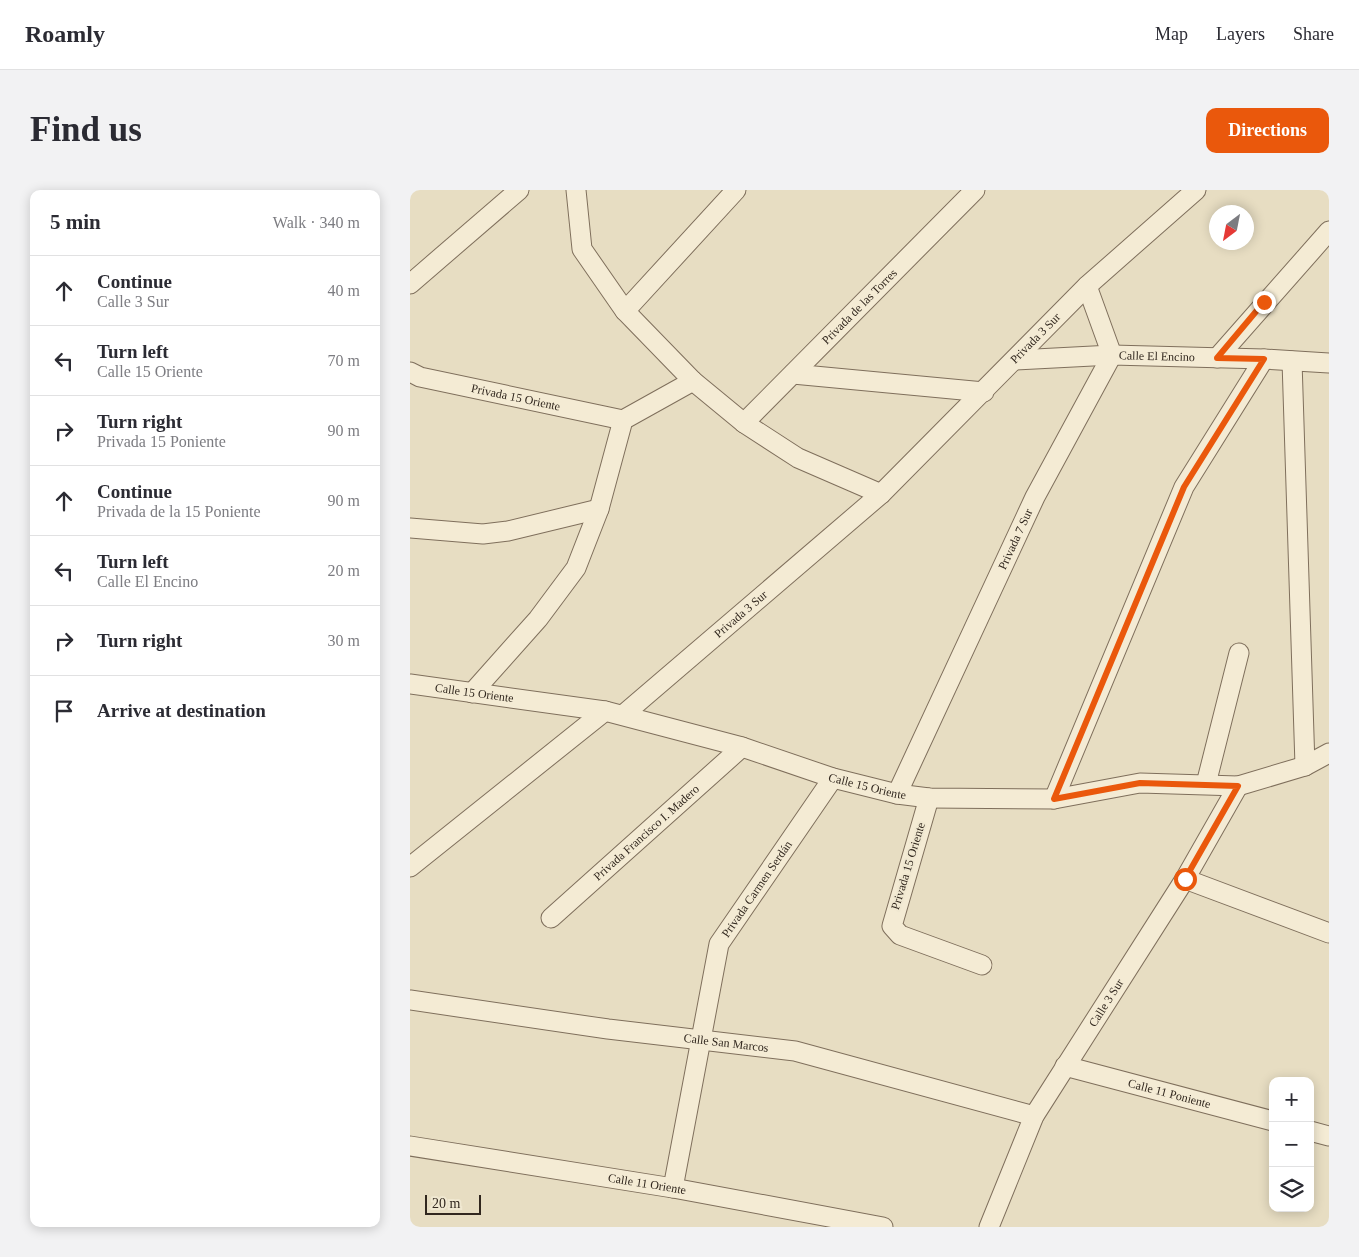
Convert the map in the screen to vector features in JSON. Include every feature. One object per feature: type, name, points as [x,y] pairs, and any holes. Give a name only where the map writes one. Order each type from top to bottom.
[{"type":"street","points":[[410,284],[520,190]]},
{"type":"street","points":[[576,190],[582,249],[626,311],[693,381],[744,423],[798,458],[881,494]]},
{"type":"street","points":[[626,311],[736,190]]},
{"type":"street","name":"Privada de las Torres","points":[[744,423],[975,190]]},
{"type":"street","name":"Privada 3 Sur","points":[[623,715],[881,494],[1087,286],[1196,190]]},
{"type":"street","points":[[1217,358],[1329,231]]},
{"type":"street","points":[[1087,286],[1112,355]]},
{"type":"street","name":"Calle El Encino","points":[[1015,360],[1112,355],[1264,359],[1329,363]]},
{"type":"street","name":"Privada 7 Sur","points":[[897,794],[1035,497],[1112,355]]},
{"type":"street","points":[[1054,799],[1184,487],[1264,359]]},
{"type":"street","points":[[1292,361],[1305,766]]},
{"type":"street","name":"Privada 15 Oriente","points":[[410,372],[420,377],[623,420]]},
{"type":"street","points":[[793,374],[984,392]]},
{"type":"street","points":[[472,693],[538,619],[576,568],[599,509],[623,420],[693,381]]},
{"type":"street","points":[[410,528],[483,534],[508,531],[599,509]]},
{"type":"street","points":[[1206,784],[1239,654]]},
{"type":"street","name":"Calle 15 Oriente","points":[[410,684],[605,710],[742,747],[833,778],[897,794],[929,798],[1054,799],[1140,783],[1238,786],[1305,766],[1329,753]]},
{"type":"street","points":[[410,867],[605,710]]},
{"type":"street","name":"Privada Francisco I. Madero","points":[[551,918],[742,747]]},
{"type":"street","name":"Privada Carmen Serdán","points":[[673,1188],[719,944],[833,778]]},
{"type":"street","name":"Calle 3 Sur","points":[[989,1227],[1034,1116],[1185,879],[1238,786]]},
{"type":"street","name":"Privada 15 Oriente","points":[[929,798],[892,926],[900,935],[982,965]]},
{"type":"street","points":[[1185,879],[1329,933]]},
{"type":"street","name":"Calle San Marcos","points":[[410,1000],[795,1051],[1034,1116]]},
{"type":"street","name":"Calle 11 Poniente","points":[[1065,1066],[1269,1120]]},
{"type":"street","points":[[1314,1132],[1329,1136]]},
{"type":"street","name":"Calle 11 Oriente","points":[[410,1146],[673,1188],[884,1227]]},
{"type":"route","points":[[1185,879],[1238,786],[1140,783],[1054,799],[1184,487],[1264,359],[1217,358],[1264,302]]}]
